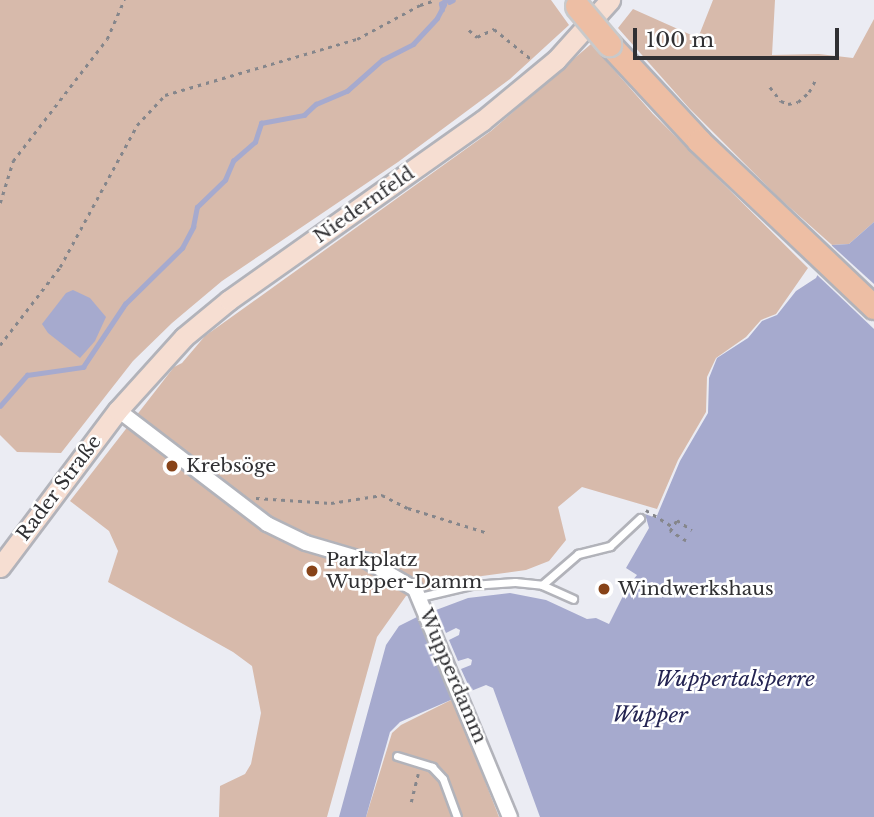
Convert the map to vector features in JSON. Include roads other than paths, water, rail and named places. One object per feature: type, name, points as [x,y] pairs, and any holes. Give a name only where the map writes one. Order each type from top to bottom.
[{"type":"main road","points":[[575,3],[609,44],[699,141],[874,307]]},
{"type":"street","name":"Niedernfeld","points":[[118,410],[169,350],[229,300],[443,150],[542,73],[610,0]]},
{"type":"street","name":"Rader Straße","points":[[0,567],[118,410]]},
{"type":"street","name":"Wupperdamm","points":[[118,410],[267,524],[306,543],[367,561],[409,583],[420,597],[510,817]]},
{"type":"lane","points":[[542,585],[578,554],[610,546],[640,518]]},
{"type":"lane","points":[[420,597],[492,583],[542,585],[573,599]]},
{"type":"lane","points":[[397,756],[432,767],[443,779],[457,817]]},
{"type":"water","name":"Wuppertalsperre","points":[[874,222],[874,817],[540,817],[493,688],[486,685],[471,691],[461,669],[471,665],[472,660],[468,658],[458,661],[449,640],[459,635],[460,630],[456,628],[446,633],[436,610],[468,598],[510,593],[546,600],[587,619],[596,618],[609,624],[628,586],[637,575],[626,568],[649,528],[645,514],[656,518],[680,461],[708,413],[709,378],[717,358],[748,338],[762,321],[777,315],[796,291],[816,278],[832,245],[849,244]]},
{"type":"water","points":[[73,290],[90,298],[106,317],[95,341],[80,358],[48,333],[42,324],[66,293]]},
{"type":"water","points":[[419,616],[453,699],[400,722],[390,732],[366,817],[339,817],[386,645],[399,626]]},
{"type":"waterway","points":[[442,10],[441,4],[446,0]]},
{"type":"waterway","points":[[449,2],[453,0]]},
{"type":"waterway","points":[[0,406],[27,375],[83,367],[125,304],[182,248],[193,227],[197,207],[225,180],[233,161],[255,142],[261,123],[304,115],[316,104],[347,91],[382,60],[413,44],[437,18],[444,5]]},
{"type":"place","name":"Krebsöge","points":[[172,466]]},
{"type":"place","name":"Parkplatz Wupper-Damm","points":[[312,571]]},
{"type":"place","name":"Windwerkshaus","points":[[604,589]]},
{"type":"water label","name":"Wupper","points":[[650,715]]}]
